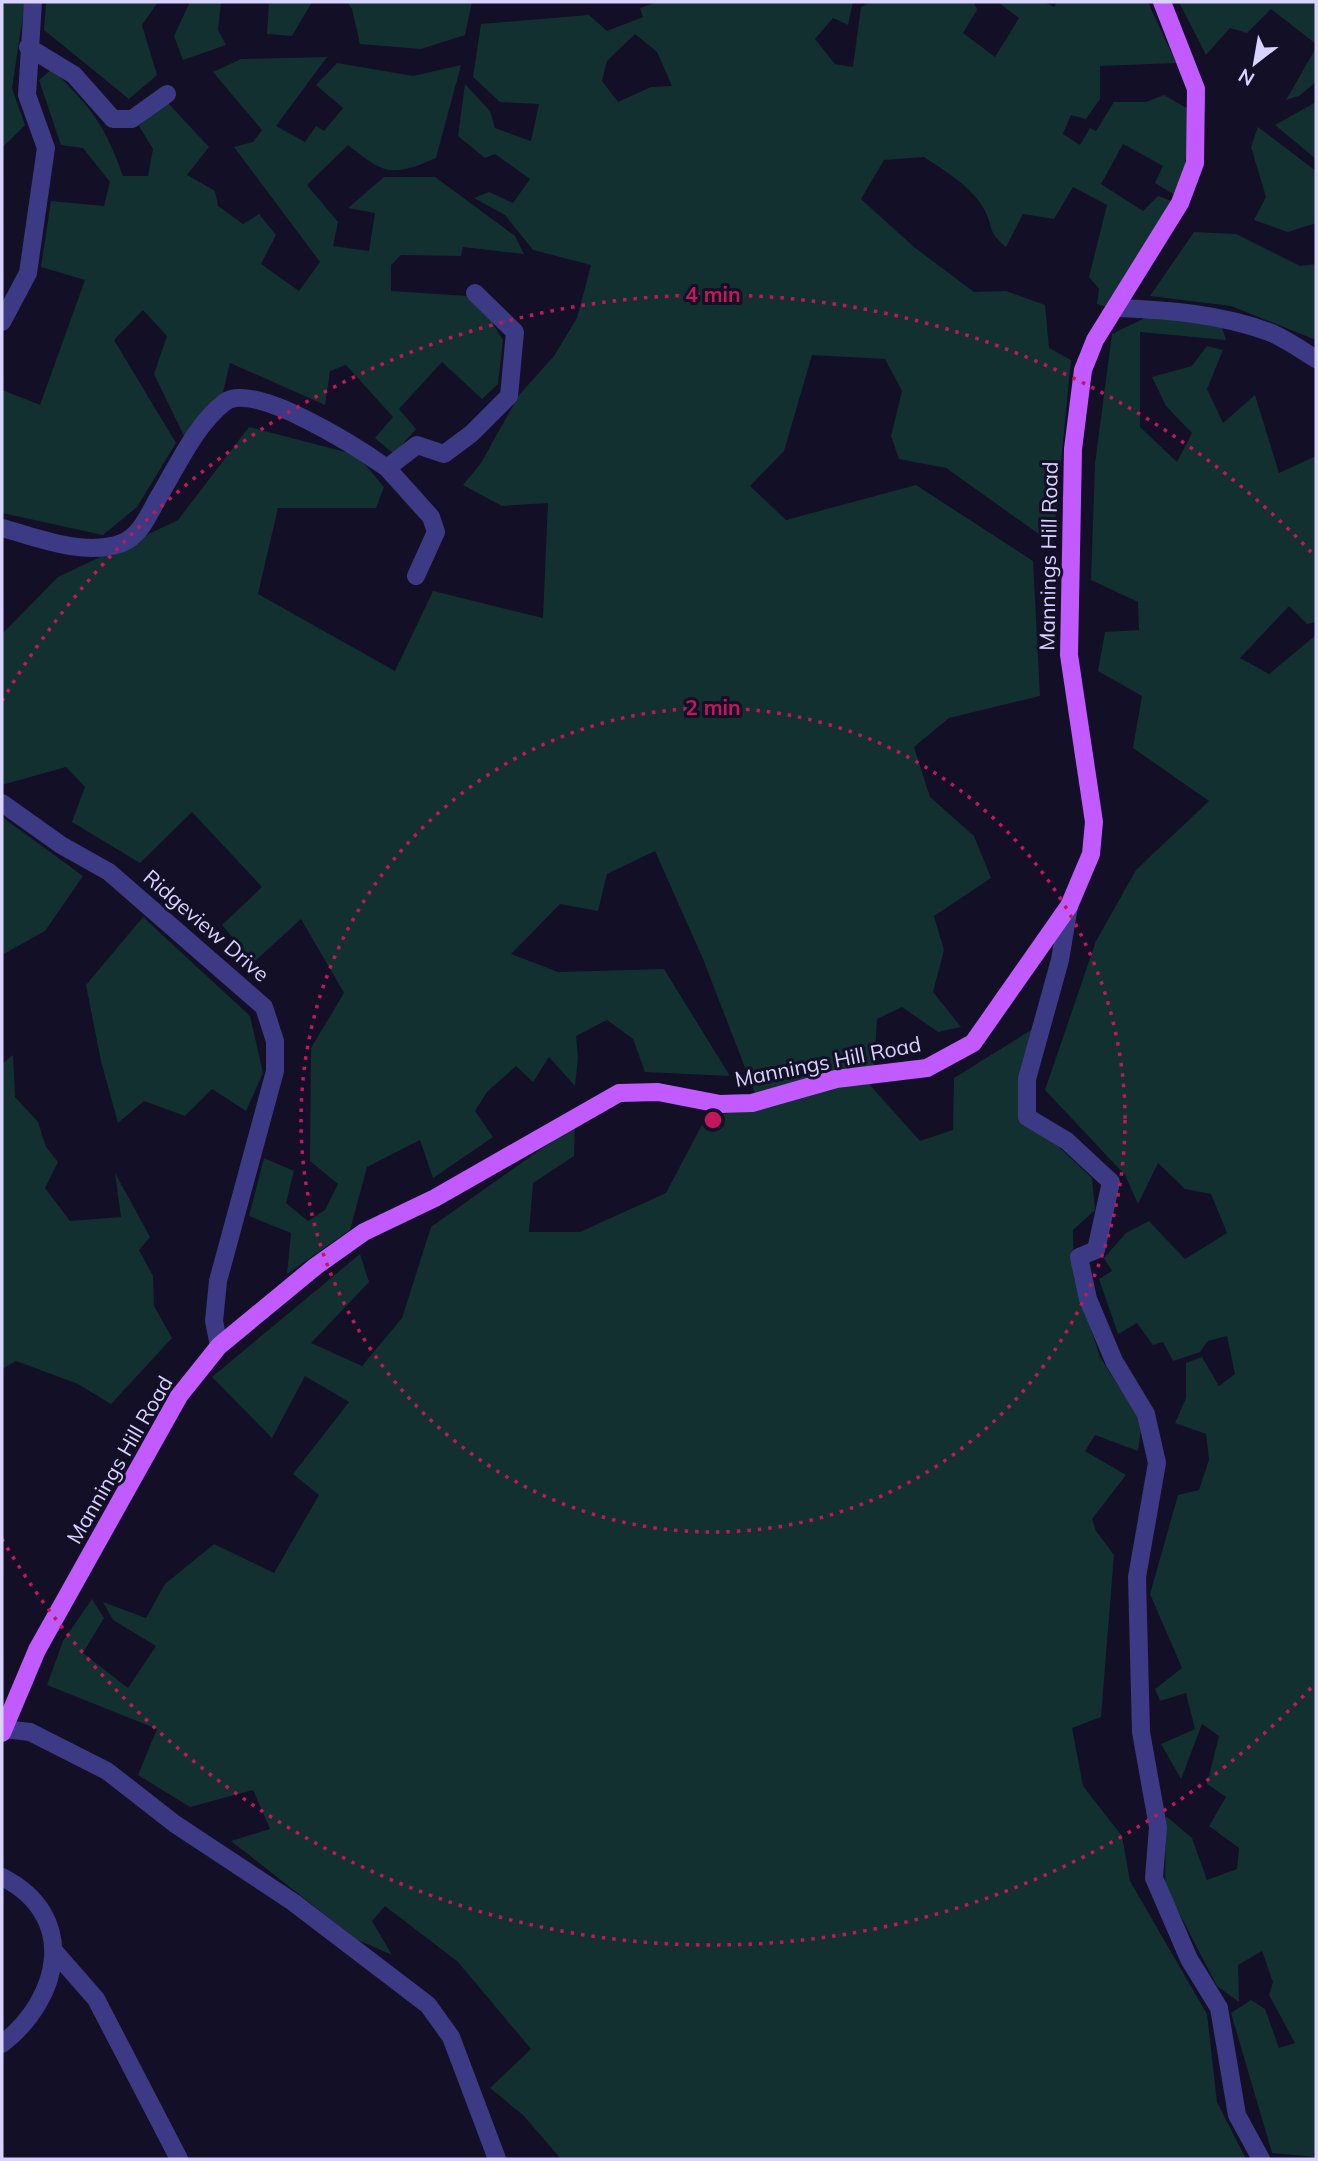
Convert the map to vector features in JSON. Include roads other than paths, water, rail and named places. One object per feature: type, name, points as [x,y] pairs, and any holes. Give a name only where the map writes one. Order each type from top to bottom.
[{"type":"main road","name":"Mannings Hill Road","points":[[4,1731],[37,1650],[179,1396],[219,1346],[316,1266],[364,1232],[435,1198],[619,1093],[658,1092],[720,1104],[752,1103],[836,1079],[927,1068],[961,1052],[973,1043],[1069,906],[1091,854],[1094,822],[1069,655],[1073,449],[1083,370],[1095,340],[1118,307],[1180,203],[1195,163],[1196,89],[1162,2]]},
{"type":"street","points":[[2,322],[29,273],[46,148],[27,95],[33,2]]},
{"type":"street","points":[[28,47],[74,75],[113,119],[132,119],[167,94]]},
{"type":"street","points":[[387,468],[417,445],[444,454],[471,434],[509,396],[515,332],[475,293]]},
{"type":"street","points":[[1118,307],[1180,311],[1234,322],[1271,333],[1316,359]]},
{"type":"street","points":[[2,528],[66,545],[94,548],[123,542],[140,529],[205,421],[227,400],[246,396],[271,404],[338,437],[387,468],[431,517],[436,532],[416,576]]},
{"type":"street","name":"Ridgeview Drive","points":[[2,803],[61,845],[109,872],[264,1007],[275,1041],[275,1071],[218,1281],[214,1321],[219,1346]]},
{"type":"street","points":[[1069,906],[1060,960],[1027,1079],[1027,1117],[1067,1141],[1111,1182],[1096,1250],[1079,1257],[1088,1299],[1114,1361],[1146,1414],[1157,1463],[1137,1577],[1140,1732],[1158,1827],[1154,1878],[1189,1959],[1219,2008],[1237,2115],[1261,2159]]},
{"type":"street","points":[[4,1731],[30,1732],[107,1771],[175,1824],[293,1902],[428,2005],[451,2037],[498,2159]]},
{"type":"street","points":[[2,1877],[38,1902],[49,1927],[54,1951],[45,1997],[21,2029],[2,2044]]},
{"type":"street","points":[[54,1951],[96,1999],[178,2159]]}]
